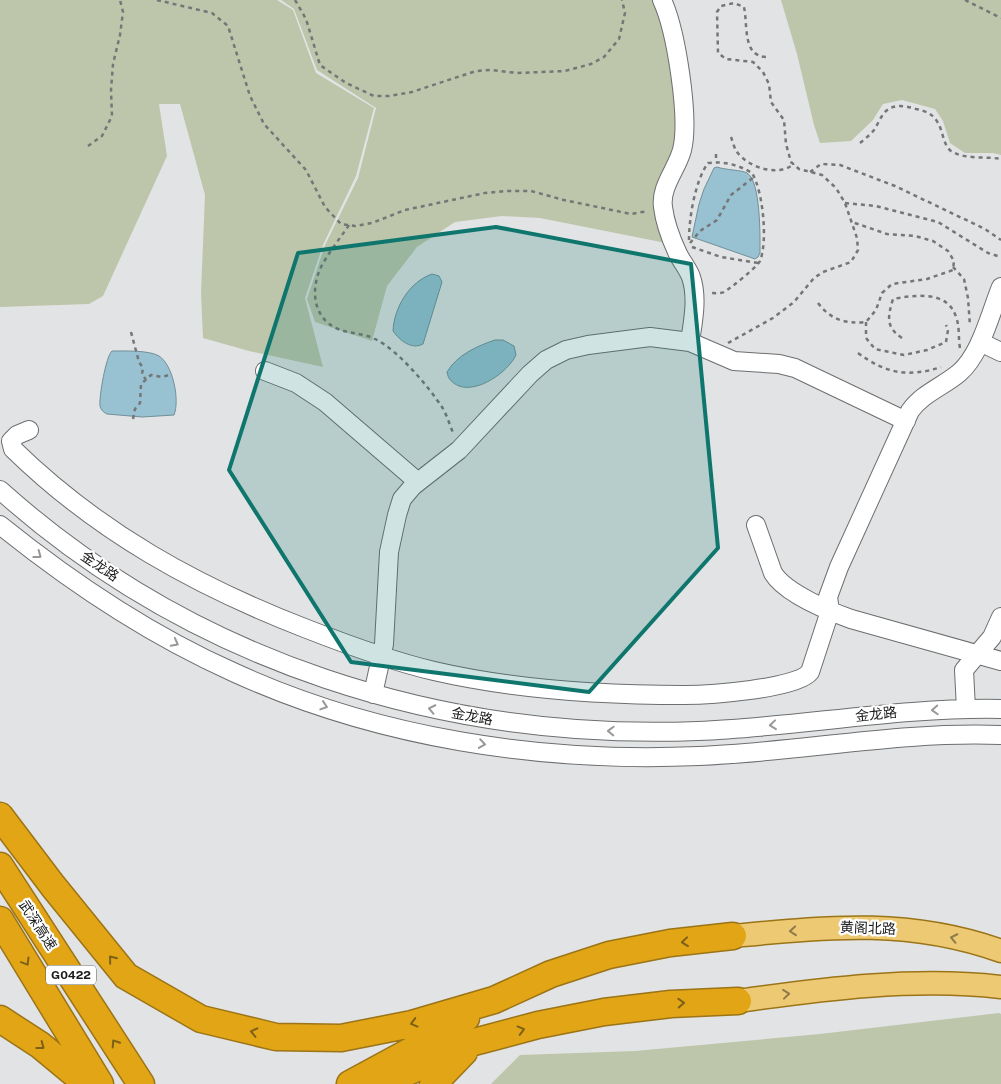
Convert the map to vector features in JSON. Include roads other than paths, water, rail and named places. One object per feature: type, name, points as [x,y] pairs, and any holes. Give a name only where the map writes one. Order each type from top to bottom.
[{"type":"highway","points":[[0,816],[53,886],[126,976],[201,1020],[276,1037],[341,1038],[412,1024],[494,1000]]},
{"type":"highway","name":"武深高速","points":[[0,866],[142,1084]]},
{"type":"highway","name":"G0422","points":[[0,920],[100,1084]]},
{"type":"highway","points":[[350,1084],[433,1039],[494,1000],[550,974],[609,955],[670,944],[733,936]]},
{"type":"highway","points":[[381,1084],[474,1042],[538,1025],[604,1012],[671,1004],[738,1001]]},
{"type":"highway","points":[[0,1019],[40,1045],[87,1084]]},
{"type":"highway","points":[[433,1084],[474,1042]]},
{"type":"main road","name":"黄阁北路","points":[[733,936],[829,927],[884,927],[939,934],[1001,951]]},
{"type":"main road","points":[[738,1001],[782,994],[890,985],[1001,987]]},
{"type":"street","points":[[662,0],[669,14],[673,32],[683,98],[684,132],[682,149],[662,206],[671,240],[691,277],[694,293],[690,342]]},
{"type":"street","points":[[29,430],[13,437],[11,441],[13,449],[74,504],[141,550],[235,599],[332,638],[383,656],[435,671],[545,689],[652,695],[729,693],[779,684],[808,676],[830,611],[828,597],[839,567],[906,421],[918,400],[949,380],[968,364],[972,340],[1001,287]]},
{"type":"street","points":[[373,694],[383,656],[389,552],[402,499],[418,482],[459,450],[530,374],[546,360],[588,345],[630,339],[650,337],[690,342],[734,361],[779,364],[795,368],[906,421]]},
{"type":"street","points":[[972,340],[1001,352]]},
{"type":"street","points":[[265,371],[296,383],[325,402],[418,482]]},
{"type":"street","name":"金龙路","points":[[0,490],[71,547],[168,610],[206,630],[283,664],[323,679],[404,703],[487,719],[562,728],[613,731],[737,729],[885,713],[1001,709]]},
{"type":"street","name":"金龙路","points":[[0,524],[56,569],[123,613],[195,654],[275,689],[349,715],[440,737],[483,745],[569,754],[655,757],[740,754],[910,737],[1001,734]]},
{"type":"street","points":[[756,525],[773,574],[784,586],[830,611],[851,619],[1001,661]]},
{"type":"street","points":[[966,709],[964,670],[992,637],[1001,617]]},
{"type":"water","points":[[714,168],[745,172],[752,178],[760,223],[760,253],[755,259],[692,237],[704,189]]},
{"type":"water","points":[[432,274],[439,276],[442,282],[423,344],[415,346],[406,344],[393,331],[396,314],[410,289],[416,283]]},
{"type":"water","points":[[495,340],[503,340],[514,346],[516,355],[512,362],[492,380],[483,384],[467,387],[454,384],[448,377],[447,372],[451,366],[475,348]]},
{"type":"water","points":[[112,351],[136,351],[155,354],[164,361],[168,367],[176,392],[174,415],[142,417],[107,414],[102,411],[100,401],[105,368]]}]
